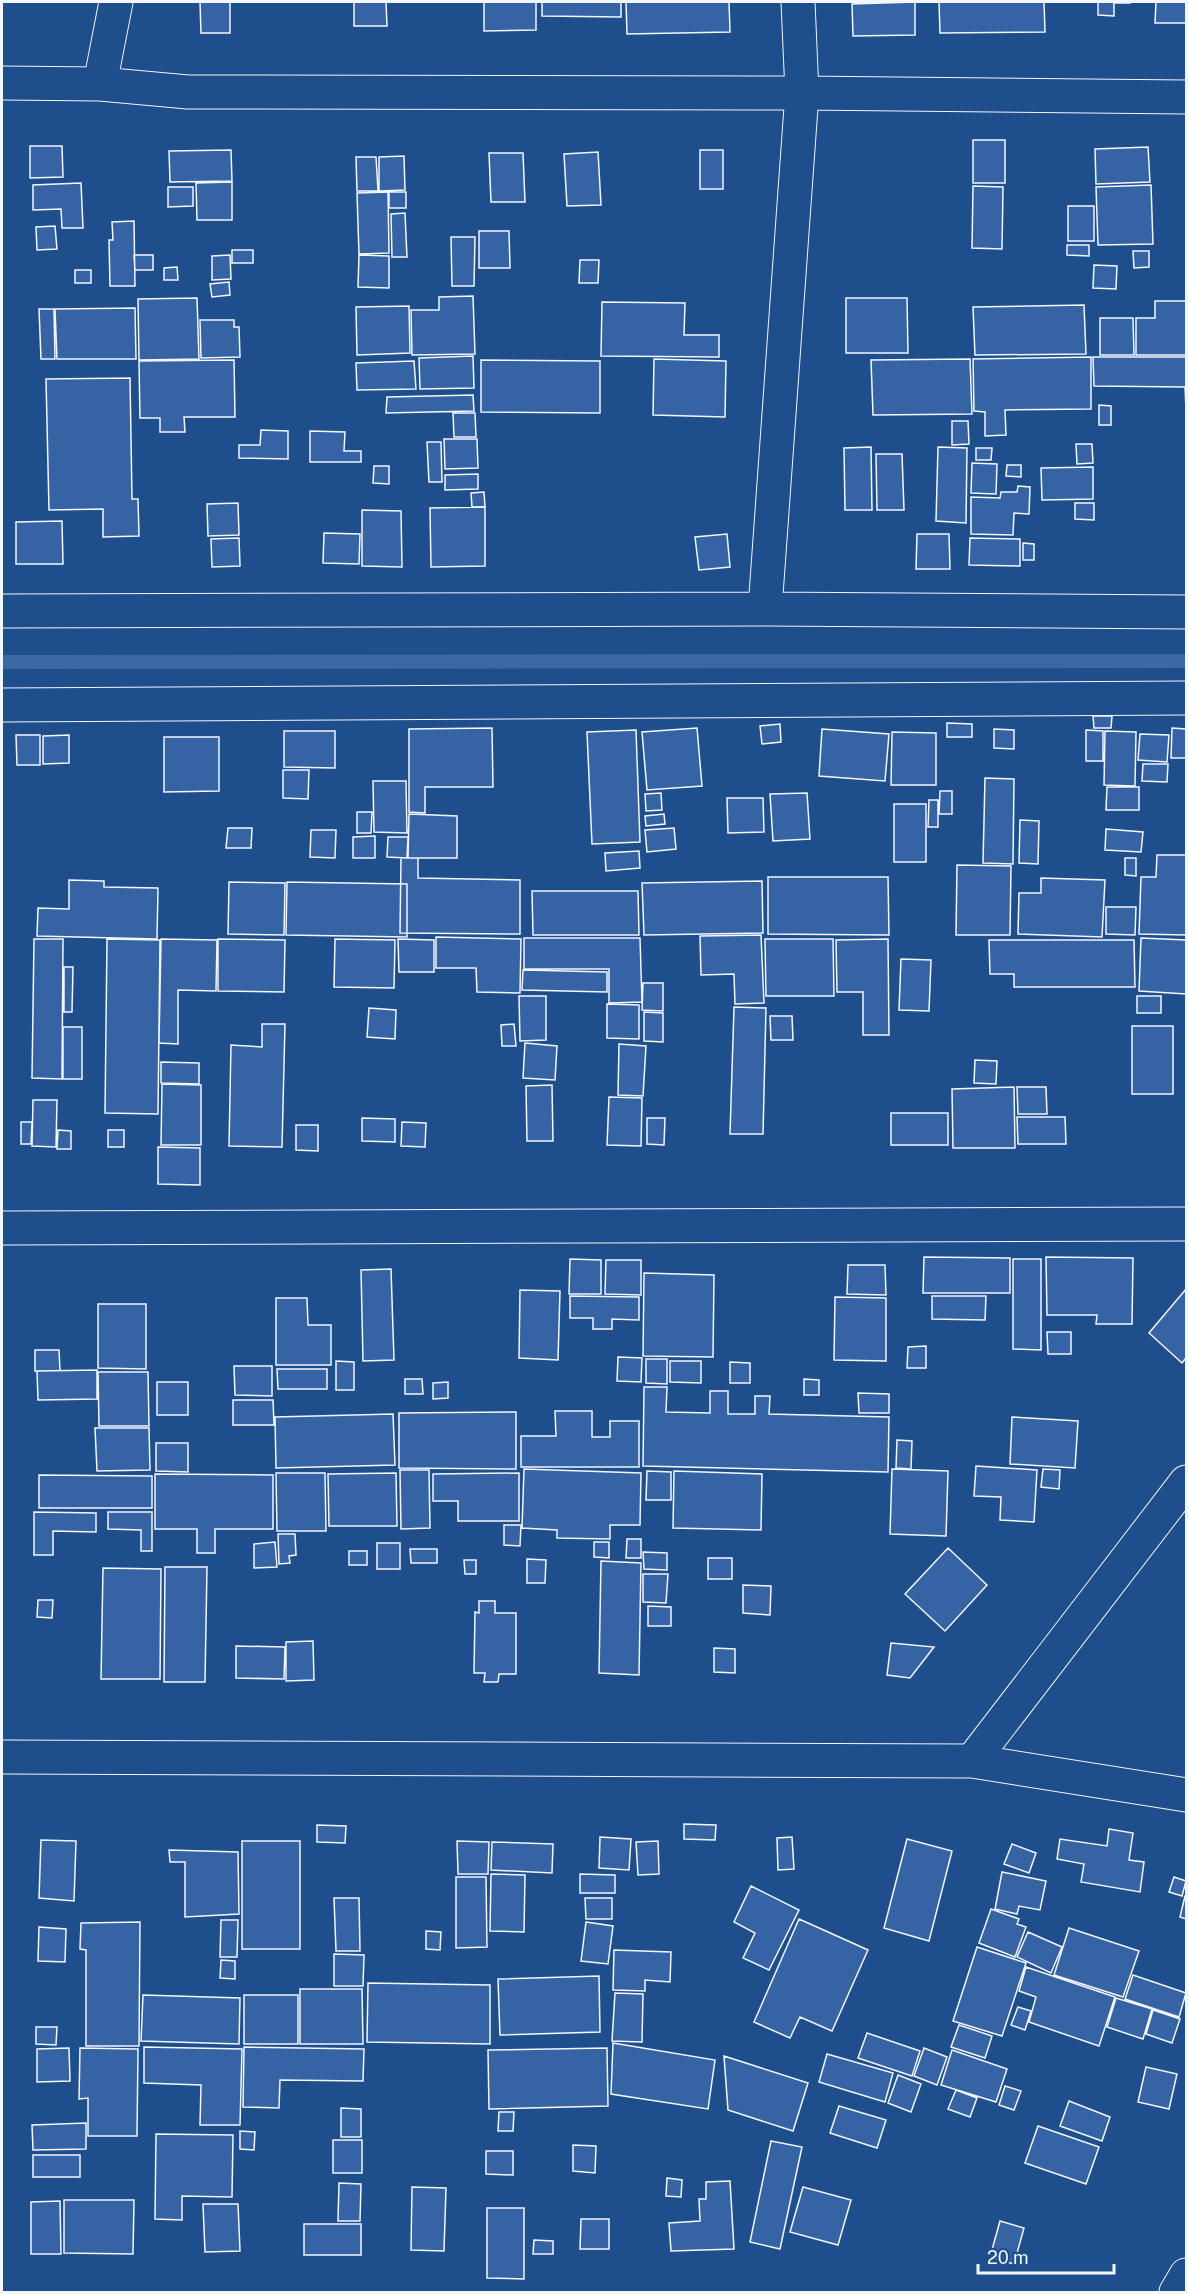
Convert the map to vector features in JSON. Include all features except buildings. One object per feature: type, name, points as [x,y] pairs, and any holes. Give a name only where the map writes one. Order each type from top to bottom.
[{"type":"street","points":[[100,84],[116,2]]},
{"type":"street","points":[[765,609],[802,93],[798,2]]},
{"type":"street","points":[[2,82],[100,84],[188,92],[802,93],[1186,97]]},
{"type":"street","points":[[2,611],[765,609],[1186,612]]},
{"type":"street","points":[[2,705],[1186,698]]},
{"type":"street","points":[[2,1228],[1186,1224]]},
{"type":"street","points":[[972,1761],[1186,1482]]},
{"type":"street","points":[[2,1757],[972,1761],[1186,1795]]},
{"type":"street","points":[[1176,2292],[1186,2275]]},
{"type":"waterway","points":[[2,662],[1186,661]]}]
